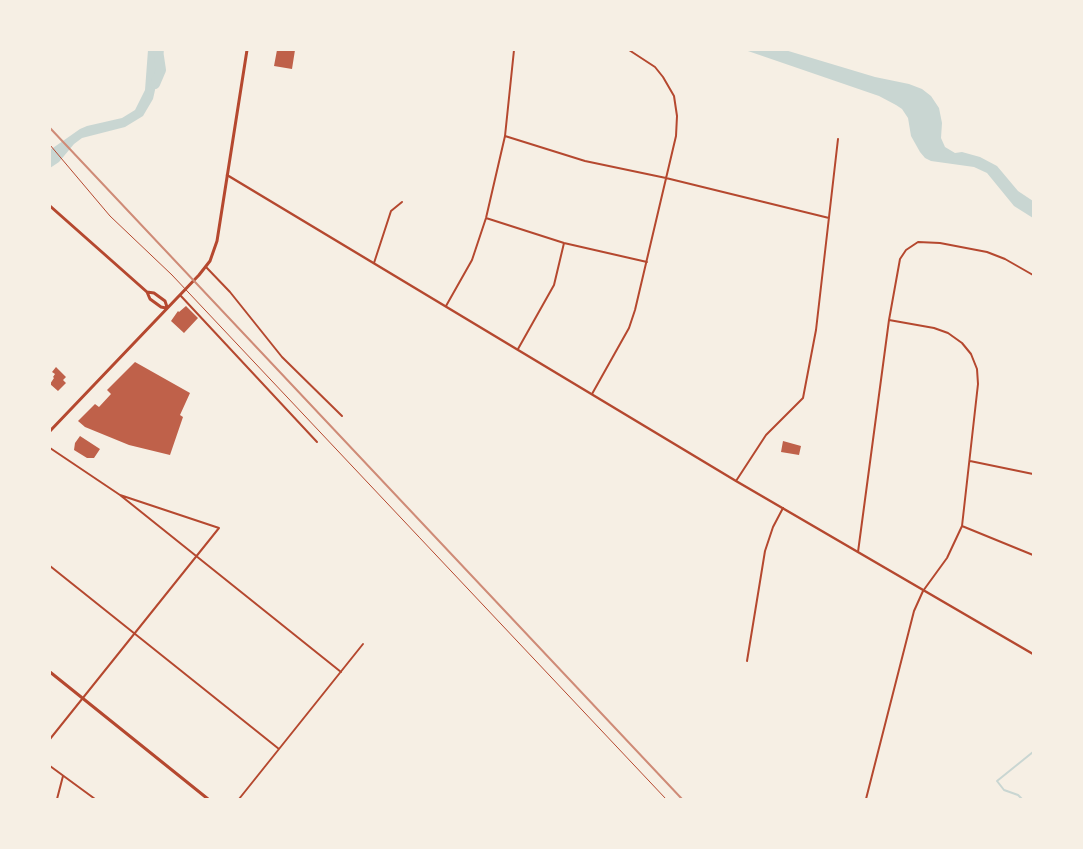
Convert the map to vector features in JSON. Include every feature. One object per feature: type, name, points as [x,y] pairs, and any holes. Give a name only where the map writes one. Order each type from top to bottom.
[{"type":"main road","points":[[50,432],[206,267],[213,254],[217,241],[246,50]]},
{"type":"main road","points":[[50,206],[147,292],[150,299],[161,307],[167,308]]},
{"type":"main road","points":[[147,292],[154,293],[165,301],[167,308]]},
{"type":"main road","points":[[50,672],[208,799]]},
{"type":"street","points":[[446,306],[472,260],[486,218],[505,136],[514,50]]},
{"type":"street","points":[[592,394],[628,328],[635,310],[676,136],[677,116],[674,96],[655,67],[629,50]]},
{"type":"street","points":[[505,136],[585,161],[666,178],[829,218]]},
{"type":"street","points":[[736,481],[766,436],[803,398],[816,330],[838,139]]},
{"type":"street","points":[[227,175],[815,528],[1033,654]]},
{"type":"street","points":[[374,262],[391,211],[402,202]]},
{"type":"street","points":[[486,218],[564,243],[647,262]]},
{"type":"street","points":[[858,552],[889,320],[900,259],[906,250],[918,242],[940,243],[987,252],[1005,259],[1033,275]]},
{"type":"street","points":[[518,349],[554,285],[564,243]]},
{"type":"street","points":[[206,267],[230,292],[286,361],[342,416]]},
{"type":"street","points":[[180,295],[317,442]]},
{"type":"street","points":[[866,799],[912,620],[923,591],[947,558],[962,526],[978,384],[977,369],[971,354],[948,333],[934,328],[889,320]]},
{"type":"street","points":[[50,448],[120,495],[341,672]]},
{"type":"street","points":[[970,461],[1033,474]]},
{"type":"street","points":[[50,739],[219,528],[120,495]]},
{"type":"street","points":[[747,661],[765,551],[773,527],[783,508]]},
{"type":"street","points":[[962,526],[1033,555]]},
{"type":"street","points":[[50,566],[279,749]]},
{"type":"street","points":[[239,799],[363,644]]},
{"type":"street","points":[[50,766],[95,799]]},
{"type":"street","points":[[57,799],[63,776]]},
{"type":"lane","points":[[50,145],[110,216],[172,275],[666,799]]},
{"type":"shaded area","points":[[148,50],[164,50],[153,99],[143,116],[125,127],[82,138],[74,144],[59,162],[50,168],[50,150],[80,129],[122,118],[135,110],[145,90]]},
{"type":"shaded area","points":[[745,50],[785,50],[922,89],[931,96],[939,108],[942,123],[941,138],[945,147],[955,153],[962,152],[980,157],[997,166],[1018,191],[1033,201],[1033,218],[1014,206],[987,173],[974,167],[931,161],[925,158],[911,136],[908,118],[902,109],[896,105],[879,96]]},
{"type":"building","points":[[277,50],[295,50],[292,69],[274,66]]},
{"type":"building","points":[[186,306],[198,318],[184,333],[171,321],[178,311]]},
{"type":"building","points":[[135,362],[190,393],[180,415],[183,417],[170,455],[129,445],[85,427],[78,421],[95,404],[99,407],[111,394],[107,390]]},
{"type":"building","points":[[56,367],[66,377],[63,380],[66,383],[58,391],[50,384],[55,374],[52,372]]},
{"type":"building","points":[[80,436],[100,449],[94,458],[87,458],[74,450],[75,443]]},
{"type":"building","points":[[783,441],[801,446],[799,455],[781,452]]},
{"type":"waterway","points":[[155,84],[161,70],[158,50]]},
{"type":"waterway","points":[[1022,799],[1018,795],[1004,790],[997,781],[1033,752]]},
{"type":"railway","points":[[50,128],[682,799]]}]
